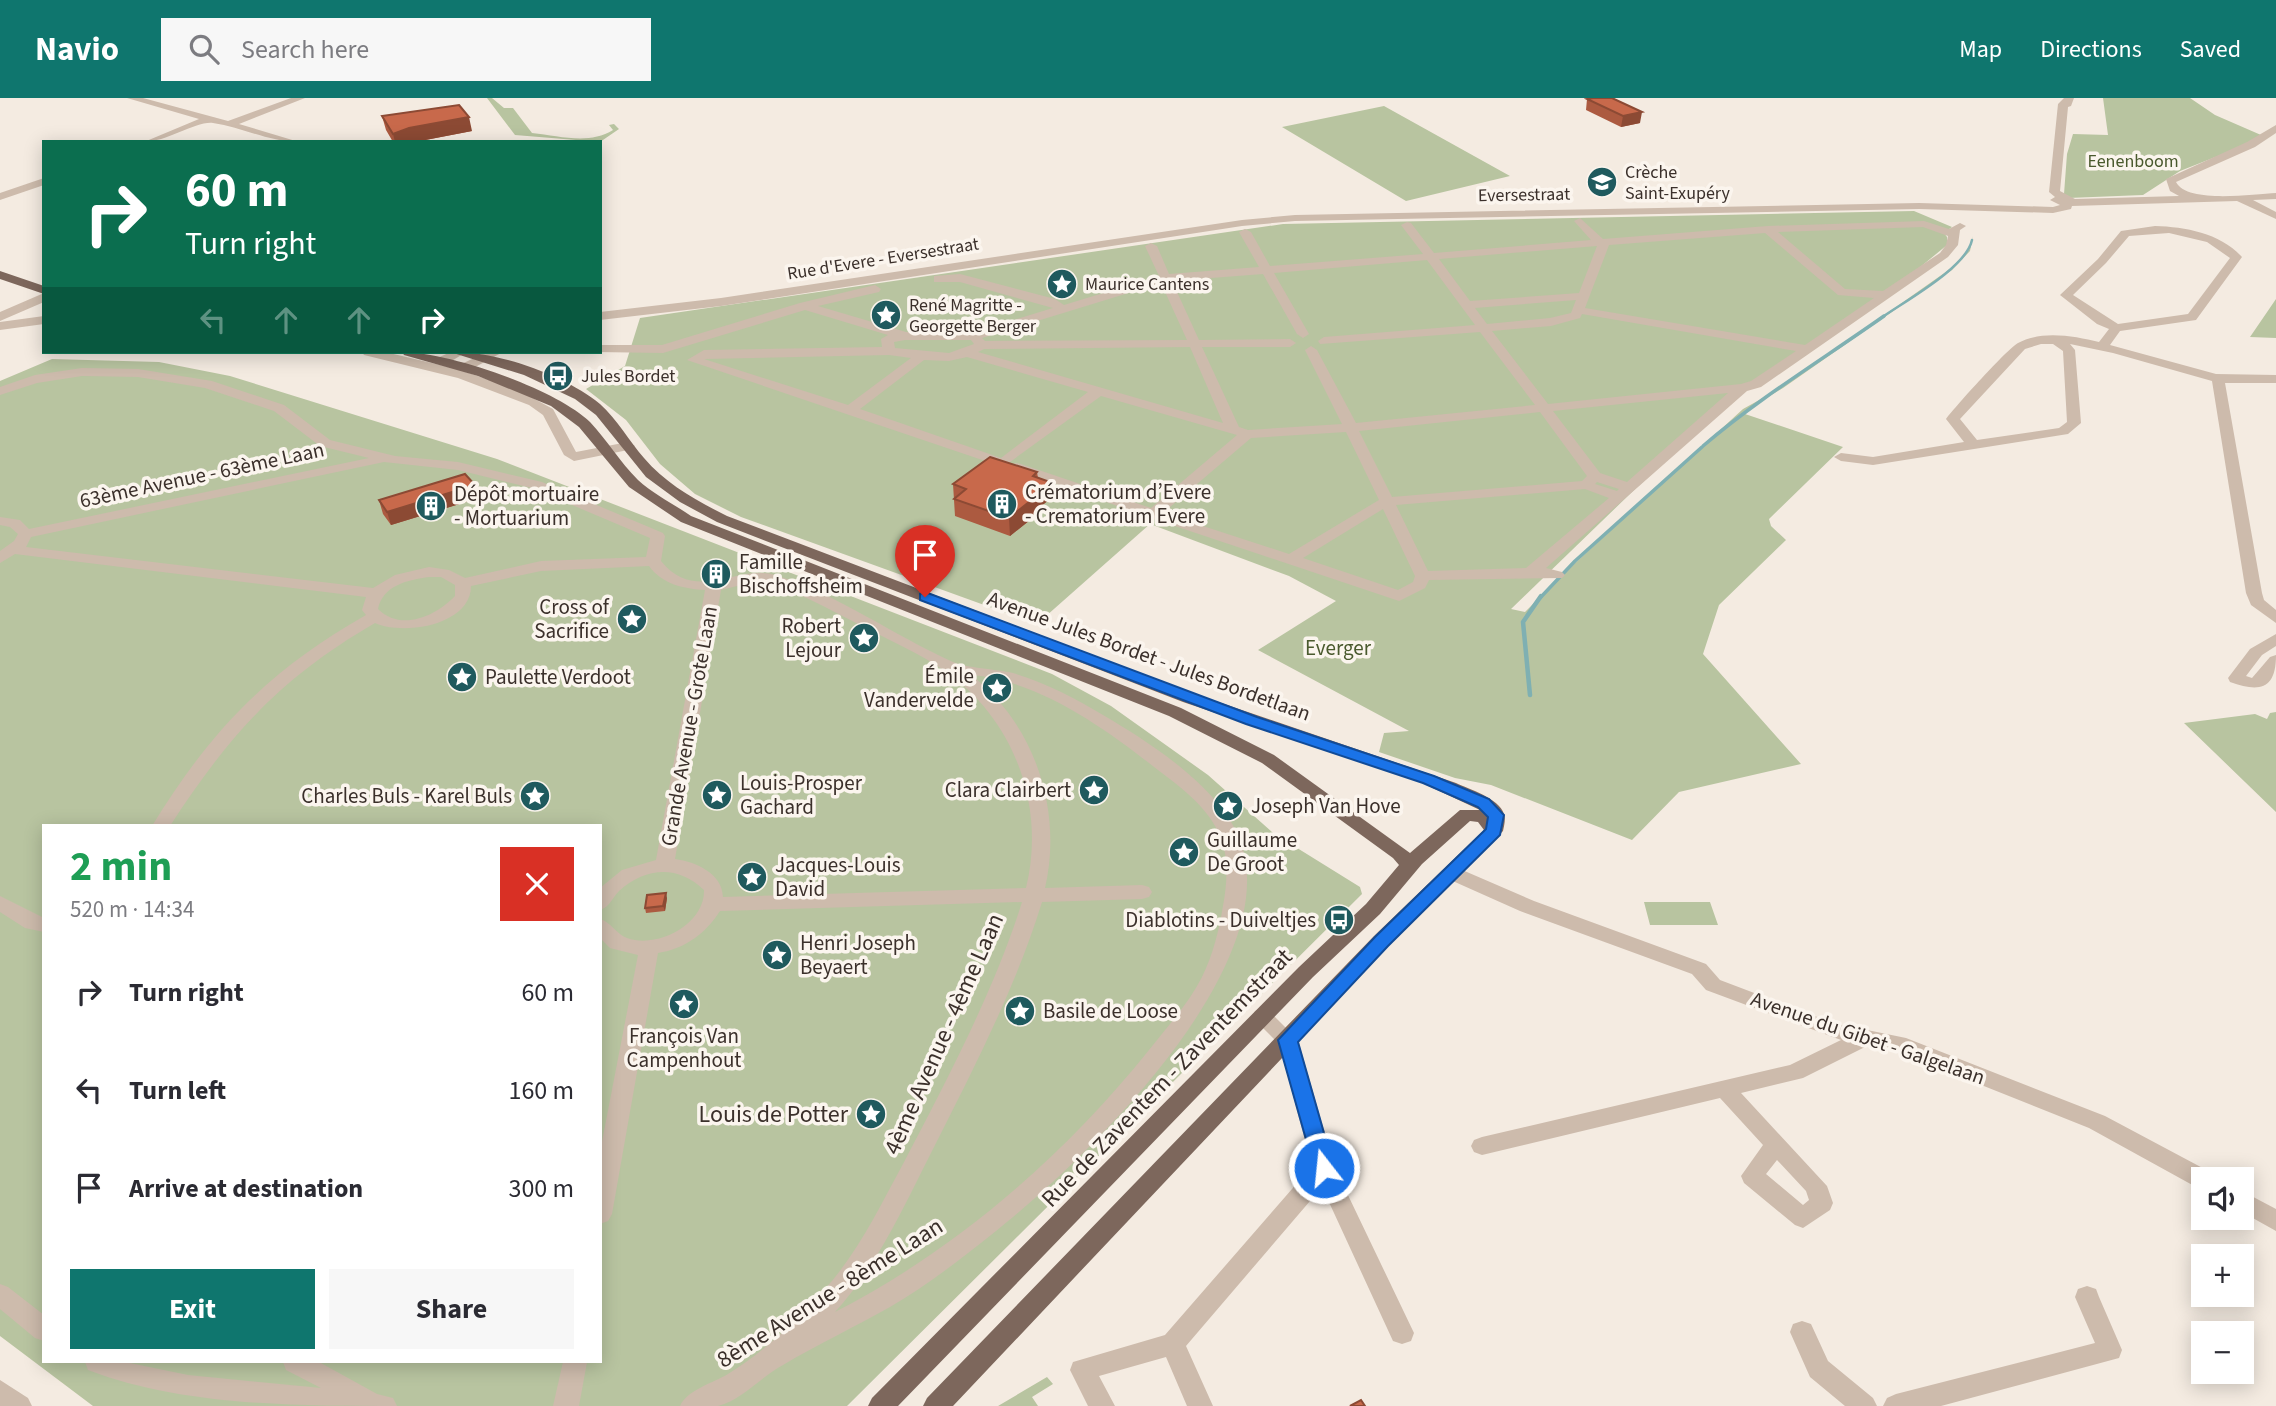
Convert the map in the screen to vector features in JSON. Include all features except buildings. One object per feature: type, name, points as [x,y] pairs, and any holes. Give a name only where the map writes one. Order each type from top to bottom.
[{"type":"main road","points":[[0,275],[42,297]]},
{"type":"main road","points":[[0,286],[42,297]]},
{"type":"main road","name":"Avenue Jules Bordet - Jules Bordetlaan","points":[[416,354],[442,361],[457,371],[526,388],[556,403],[584,424],[634,484],[686,519],[1099,680],[1229,738],[1309,787],[1400,853],[1410,866]]},
{"type":"main road","name":"Avenue Jules Bordet - Jules Bordetlaan","points":[[466,354],[529,373],[571,392],[608,420],[654,476],[674,493],[722,519],[1235,715],[1428,780],[1470,797],[1493,811],[1497,824],[1494,831]]},
{"type":"main road","name":"Rue de Zaventem - Zaventemstraat","points":[[881,1406],[1262,1017],[1373,909],[1410,866],[1466,814],[1484,817],[1494,831]]},
{"type":"main road","points":[[936,1406],[1287,1040],[1494,831]]},
{"type":"main road","points":[[1373,909],[1402,923]]},
{"type":"street","points":[[131,98],[287,140]]},
{"type":"street","points":[[229,124],[300,98]]},
{"type":"street","points":[[2064,202],[2054,192],[2063,104],[2068,104],[2068,98]]},
{"type":"street","points":[[154,140],[209,119]]},
{"type":"street","points":[[2189,197],[2174,189],[2170,181],[2184,172],[2254,144],[2276,128]]},
{"type":"street","points":[[0,197],[42,182]]},
{"type":"street","name":"Eversestraat","points":[[1167,234],[1267,220],[1347,215],[1968,205],[2053,210],[2067,207],[2064,202],[2276,195]]},
{"type":"street","points":[[2236,196],[2276,216]]},
{"type":"street","points":[[1290,343],[1294,336],[1303,334],[1319,336],[1324,341],[1551,322],[1576,315],[1604,247],[1580,221]]},
{"type":"street","points":[[602,349],[888,345],[922,356],[970,354],[1240,432],[1354,427],[1742,388],[1756,384],[1944,255],[1952,245],[1957,230],[1924,224],[1768,229],[1166,278],[1062,309],[978,340],[970,354]]},
{"type":"street","points":[[1407,225],[1545,409],[1591,480]]},
{"type":"street","points":[[1768,229],[1842,292],[1888,295]]},
{"type":"street","points":[[2102,347],[2116,328],[2192,317],[2236,257],[2200,236],[2177,229],[2125,233],[2102,261],[2066,295],[2101,321],[2116,328]]},
{"type":"street","points":[[1245,232],[1303,334]]},
{"type":"street","name":"Rue d'Evere - Eversestraat","points":[[602,317],[767,295],[1167,234]]},
{"type":"street","points":[[1151,246],[1195,343],[1240,432]]},
{"type":"street","points":[[701,349],[804,306],[861,292],[950,278],[1051,302],[1062,309]]},
{"type":"street","points":[[767,295],[905,336],[978,340],[1290,343],[1300,349],[1311,350],[1323,345],[1324,341]]},
{"type":"street","points":[[1468,305],[1584,296]]},
{"type":"street","points":[[0,317],[42,297]]},
{"type":"street","points":[[1578,310],[1808,349]]},
{"type":"street","points":[[0,326],[42,320]]},
{"type":"street","points":[[888,345],[905,336]]},
{"type":"street","points":[[1841,457],[1872,461],[2063,431],[2074,423],[2068,350],[2056,340]]},
{"type":"street","points":[[1973,445],[1952,419],[2021,346],[2031,341],[2056,340],[2102,347],[2218,379],[2276,379]]},
{"type":"street","points":[[663,349],[701,349],[850,410],[1399,596],[1420,585],[1423,576],[1385,502],[1354,427],[1311,350]]},
{"type":"street","name":"Avenue Jules Bordet - Jules Bordetlaan","points":[[377,354],[457,371],[514,394],[549,413],[571,455],[579,457],[607,451]]},
{"type":"street","points":[[442,361],[454,354]]},
{"type":"street","points":[[457,371],[492,354]]},
{"type":"street","points":[[850,410],[922,356]]},
{"type":"street","points":[[0,391],[35,379],[82,372],[138,373],[179,379],[261,399],[279,408],[325,443],[388,458],[458,466],[537,485],[658,536],[653,561]]},
{"type":"street","points":[[2218,379],[2254,593],[2257,602],[2276,618]]},
{"type":"street","points":[[1530,573],[1742,388]]},
{"type":"street","points":[[1003,463],[1100,390]]},
{"type":"street","points":[[1153,514],[1240,432]]},
{"type":"street","points":[[607,451],[628,446]]},
{"type":"street","name":"63ème Avenue - 63ème Laan","points":[[25,534],[388,458]]},
{"type":"street","points":[[1292,559],[1385,502],[1591,480],[1624,493]]},
{"type":"street","points":[[0,521],[22,527],[25,534],[15,550],[0,558]]},
{"type":"street","points":[[15,550],[375,593],[399,578],[414,574],[444,573],[463,583],[541,566],[653,561],[672,578],[714,586],[758,576],[796,589],[924,651],[953,669]]},
{"type":"street","points":[[1423,576],[1530,573],[1558,575]]},
{"type":"street","points":[[162,824],[191,778],[238,716],[292,668],[333,639],[374,617],[406,624],[435,619],[457,605],[465,590],[463,583]]},
{"type":"street","name":"Grande Avenue - Grote Laan","points":[[664,866],[714,586]]},
{"type":"street","points":[[374,617],[370,610],[375,593]]},
{"type":"street","points":[[2276,639],[2256,652],[2236,678],[2255,685],[2276,660]]},
{"type":"street","name":"8ème Avenue - 8ème Laan","points":[[693,1406],[919,1275],[996,1218],[1122,1097],[1206,989],[1232,916],[1237,891],[1236,859],[1223,823],[1205,798],[1140,746],[1063,700],[1018,680],[976,668],[953,669]]},
{"type":"street","name":"4ème Avenue - 4ème Laan","points":[[770,1359],[812,1321],[865,1256],[938,1122],[1017,944],[1034,895],[1042,852],[1037,790],[1026,763],[995,711],[953,669]]},
{"type":"street","points":[[602,900],[610,889],[629,875],[664,866],[691,869],[702,875],[713,890],[714,904],[707,919],[693,932],[672,942],[649,947],[620,943],[609,937],[602,928]]},
{"type":"street","name":"Avenue du Gibet - Galgelaan","points":[[1452,873],[1527,906],[1699,969],[1713,985],[1830,1030],[1866,1037],[1935,1057],[2097,1122],[2191,1173]]},
{"type":"street","points":[[714,904],[1142,892]]},
{"type":"street","points":[[0,903],[32,923],[42,925]]},
{"type":"street","points":[[602,1203],[649,947]]},
{"type":"street","points":[[1262,1017],[1287,1040],[1324,1168],[1402,1333]]},
{"type":"street","points":[[1482,1146],[1726,1091],[1796,1072],[1866,1037]]},
{"type":"street","points":[[1726,1091],[1776,1144]]},
{"type":"street","points":[[1102,1406],[1082,1370],[1173,1345],[1324,1168]]},
{"type":"street","points":[[2254,1208],[2276,1221]]},
{"type":"street","points":[[0,1295],[42,1328]]},
{"type":"street","points":[[1896,1406],[2110,1350],[2087,1297]]},
{"type":"street","points":[[1802,1332],[1819,1369],[1864,1406]]},
{"type":"street","points":[[1173,1345],[1200,1406]]},
{"type":"street","points":[[99,1363],[116,1371],[188,1387],[380,1405]]},
{"type":"street","points":[[297,1363],[380,1405]]},
{"type":"street","points":[[566,1406],[575,1363]]},
{"type":"street","points":[[0,1392],[19,1406]]},
{"type":"green space","points":[[487,98],[492,98],[504,108],[513,108],[532,133],[584,138],[604,135],[613,130],[609,125],[614,124],[619,129],[602,141],[515,135]]},
{"type":"green space","name":"Eenenboom","points":[[2103,98],[2190,98],[2215,115],[2261,135],[2251,143],[2180,171],[2143,195],[2068,198],[2064,194],[2067,154],[2073,134],[2108,135]]},
{"type":"green space","points":[[1384,106],[1510,176],[1406,201],[1282,127]]},
{"type":"green space","name":"Everger","points":[[1914,211],[1952,227],[1944,233],[1947,245],[1907,278],[1751,383],[1632,492],[1511,609],[1525,612],[1743,409],[1781,388],[1950,269],[1969,250],[1973,236],[1970,251],[1952,270],[1783,388],[1742,413],[1843,447],[1769,519],[1771,526],[1786,540],[1719,605],[1703,654],[1801,764],[1679,792],[1632,840],[1491,785],[1455,778],[1379,752],[1384,733],[1409,731],[1258,650],[1336,601],[1289,576],[1150,524],[1037,624],[741,517],[695,494],[660,464],[626,420],[586,389],[625,366],[640,318],[1283,224]]},
{"type":"green space","points":[[2276,299],[2276,338],[2250,337]]},
{"type":"green space","points":[[52,359],[159,362],[230,376],[497,459],[1052,674],[1111,706],[1208,775],[1273,833],[1360,887],[1362,894],[847,1406],[93,1406],[0,1336],[0,381]]},
{"type":"green space","points":[[2276,712],[2276,812],[2184,723],[2255,714],[2267,719],[2270,713]]},
{"type":"green space","points":[[1644,902],[1710,902],[1718,925],[1650,925]]},
{"type":"green space","points":[[1047,1377],[1053,1384],[1032,1397],[1038,1406],[998,1406]]},
{"type":"waterway","points":[[1883,317],[1947,273],[1959,262],[1972,240]]},
{"type":"waterway","points":[[1703,446],[1769,395],[1883,317]]},
{"type":"waterway","points":[[1540,598],[1575,561],[1702,447]]},
{"type":"waterway","points":[[1530,695],[1523,622],[1541,596]]},
{"type":"place","name":"Crèche Saint-Exupéry","points":[[1602,182]]},
{"type":"place","name":"Maurice Cantens","points":[[1062,284]]},
{"type":"place","name":"René Magritte - Georgette Berger","points":[[886,315]]},
{"type":"place","name":"Jules Bordet","points":[[558,376]]},
{"type":"place","name":"Crématorium d’Evere - Crematorium Evere","points":[[1002,504]]},
{"type":"place","name":"Dépôt mortuaire - Mortuarium","points":[[431,506]]},
{"type":"place","name":"Famille Bischoffsheim","points":[[716,574]]},
{"type":"place","name":"Cross of Sacrifice","points":[[632,619]]},
{"type":"place","name":"Robert Lejour","points":[[864,638]]},
{"type":"place","name":"Paulette Verdoot","points":[[462,677]]},
{"type":"place","name":"Émile Vandervelde","points":[[997,688]]},
{"type":"place","name":"Clara Clairbert","points":[[1094,790]]},
{"type":"place","name":"Louis-Prosper Gachard","points":[[717,795]]},
{"type":"place","name":"Charles Buls - Karel Buls","points":[[535,796]]},
{"type":"place","name":"Joseph Van Hove","points":[[1228,806]]},
{"type":"place","name":"Guillaume De Groot","points":[[1184,852]]},
{"type":"place","name":"Jacques-Louis David","points":[[752,877]]},
{"type":"place","name":"Diablotins - Duiveltjes","points":[[1339,920]]},
{"type":"place","name":"Henri Joseph Beyaert","points":[[777,955]]},
{"type":"place","name":"François Van Campenhout","points":[[684,1004]]},
{"type":"place","name":"Basile de Loose","points":[[1020,1011]]},
{"type":"place","name":"Louis de Potter","points":[[871,1114]]},
{"type":"route","points":[[925,597],[1252,721],[1428,780],[1483,803],[1496,815],[1497,824],[1494,831],[1422,905],[1381,942],[1287,1040],[1324,1168]]}]
